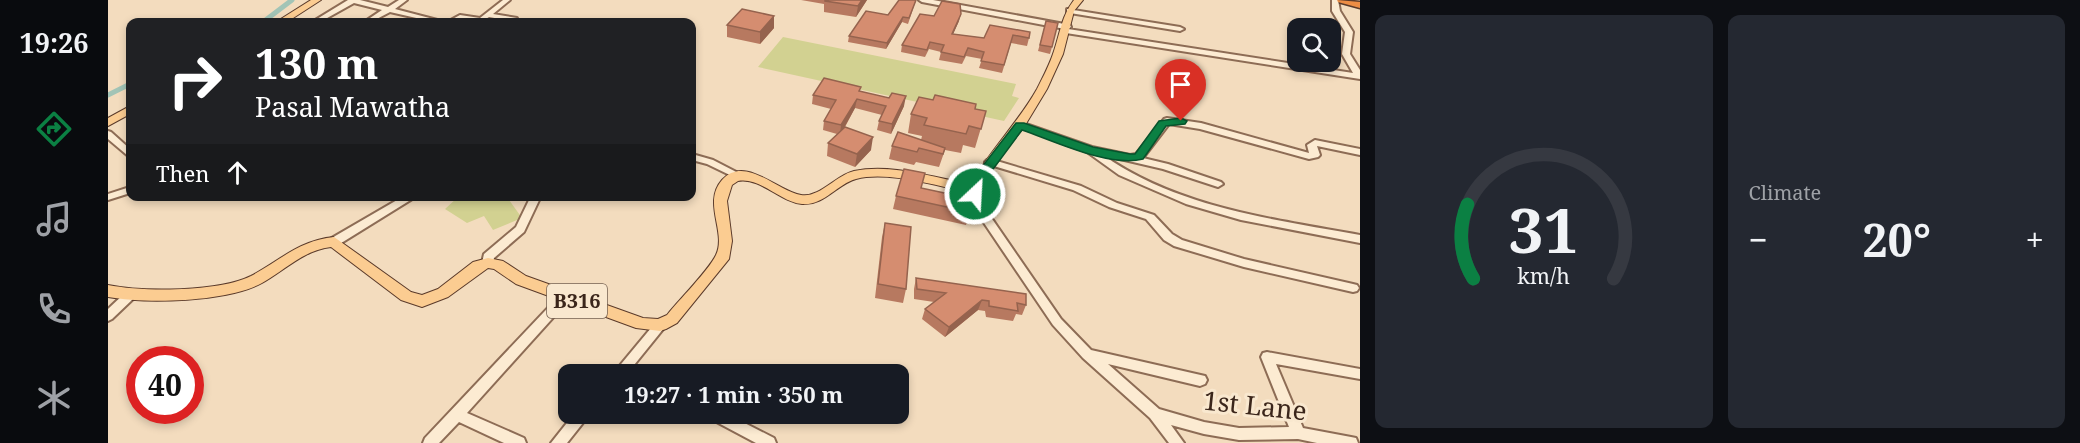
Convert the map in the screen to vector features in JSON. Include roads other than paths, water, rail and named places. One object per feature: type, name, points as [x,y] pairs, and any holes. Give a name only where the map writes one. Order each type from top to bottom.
[{"type":"highway","points":[[1342,0],[1360,5]]},
{"type":"main road","points":[[288,18],[317,0]]},
{"type":"main road","points":[[660,325],[680,312],[727,250],[721,208],[723,189],[728,182],[739,176],[757,180],[803,200],[817,196],[842,179],[858,175],[884,174],[975,189],[990,162],[1020,125],[1042,88],[1066,29],[1070,11],[1079,0]]},
{"type":"main road","points":[[108,123],[126,112]]},
{"type":"main road","points":[[108,291],[129,296],[227,289],[248,284],[314,245],[334,242],[406,296],[422,301],[443,293],[478,266],[488,263]]},
{"type":"main road","name":"B316","points":[[488,263],[498,265],[521,280],[565,297],[642,324],[660,325]]},
{"type":"street","points":[[323,18],[353,0],[425,18]]},
{"type":"street","points":[[374,18],[404,0]]},
{"type":"street","points":[[484,18],[507,0]]},
{"type":"street","points":[[922,0],[1066,29],[1360,76]]},
{"type":"street","points":[[1335,0],[1336,11],[1349,32],[1346,54],[1360,76]]},
{"type":"street","points":[[1070,11],[1180,29]]},
{"type":"street","points":[[489,15],[504,18]]},
{"type":"street","points":[[1130,158],[1139,157],[1163,123],[1167,121],[1201,126],[1309,156],[1315,155],[1312,145],[1315,143],[1360,152]]},
{"type":"street","points":[[1020,125],[1090,150],[1165,166],[1218,184]]},
{"type":"street","points":[[108,134],[126,150]]},
{"type":"street","points":[[1090,150],[1122,173],[1190,202],[1241,216],[1316,228],[1360,239]]},
{"type":"street","points":[[696,157],[739,176]]},
{"type":"street","points":[[990,162],[1077,188],[1113,205],[1150,217],[1168,237],[1178,243],[1244,263],[1353,288]]},
{"type":"street","points":[[975,189],[983,214],[1057,322],[1087,354],[1155,414],[1177,443]]},
{"type":"street","points":[[108,197],[126,191]]},
{"type":"street","points":[[334,242],[399,201]]},
{"type":"street","points":[[488,263],[488,257],[525,222],[534,201]]},
{"type":"street","points":[[108,316],[129,296]]},
{"type":"street","points":[[430,443],[565,297]]},
{"type":"street","points":[[631,364],[660,325]]},
{"type":"street","points":[[1087,354],[1200,380]]},
{"type":"street","points":[[1298,433],[1267,357],[1360,374]]},
{"type":"street","points":[[456,414],[519,443]]},
{"type":"street","name":"1st Lane","points":[[1155,414],[1204,428],[1239,434],[1298,433],[1351,443]]},
{"type":"street","points":[[558,443],[574,424]]},
{"type":"street","points":[[733,424],[769,443]]},
{"type":"waterway","points":[[268,18],[292,0]]},
{"type":"waterway","points":[[108,95],[126,86]]}]
